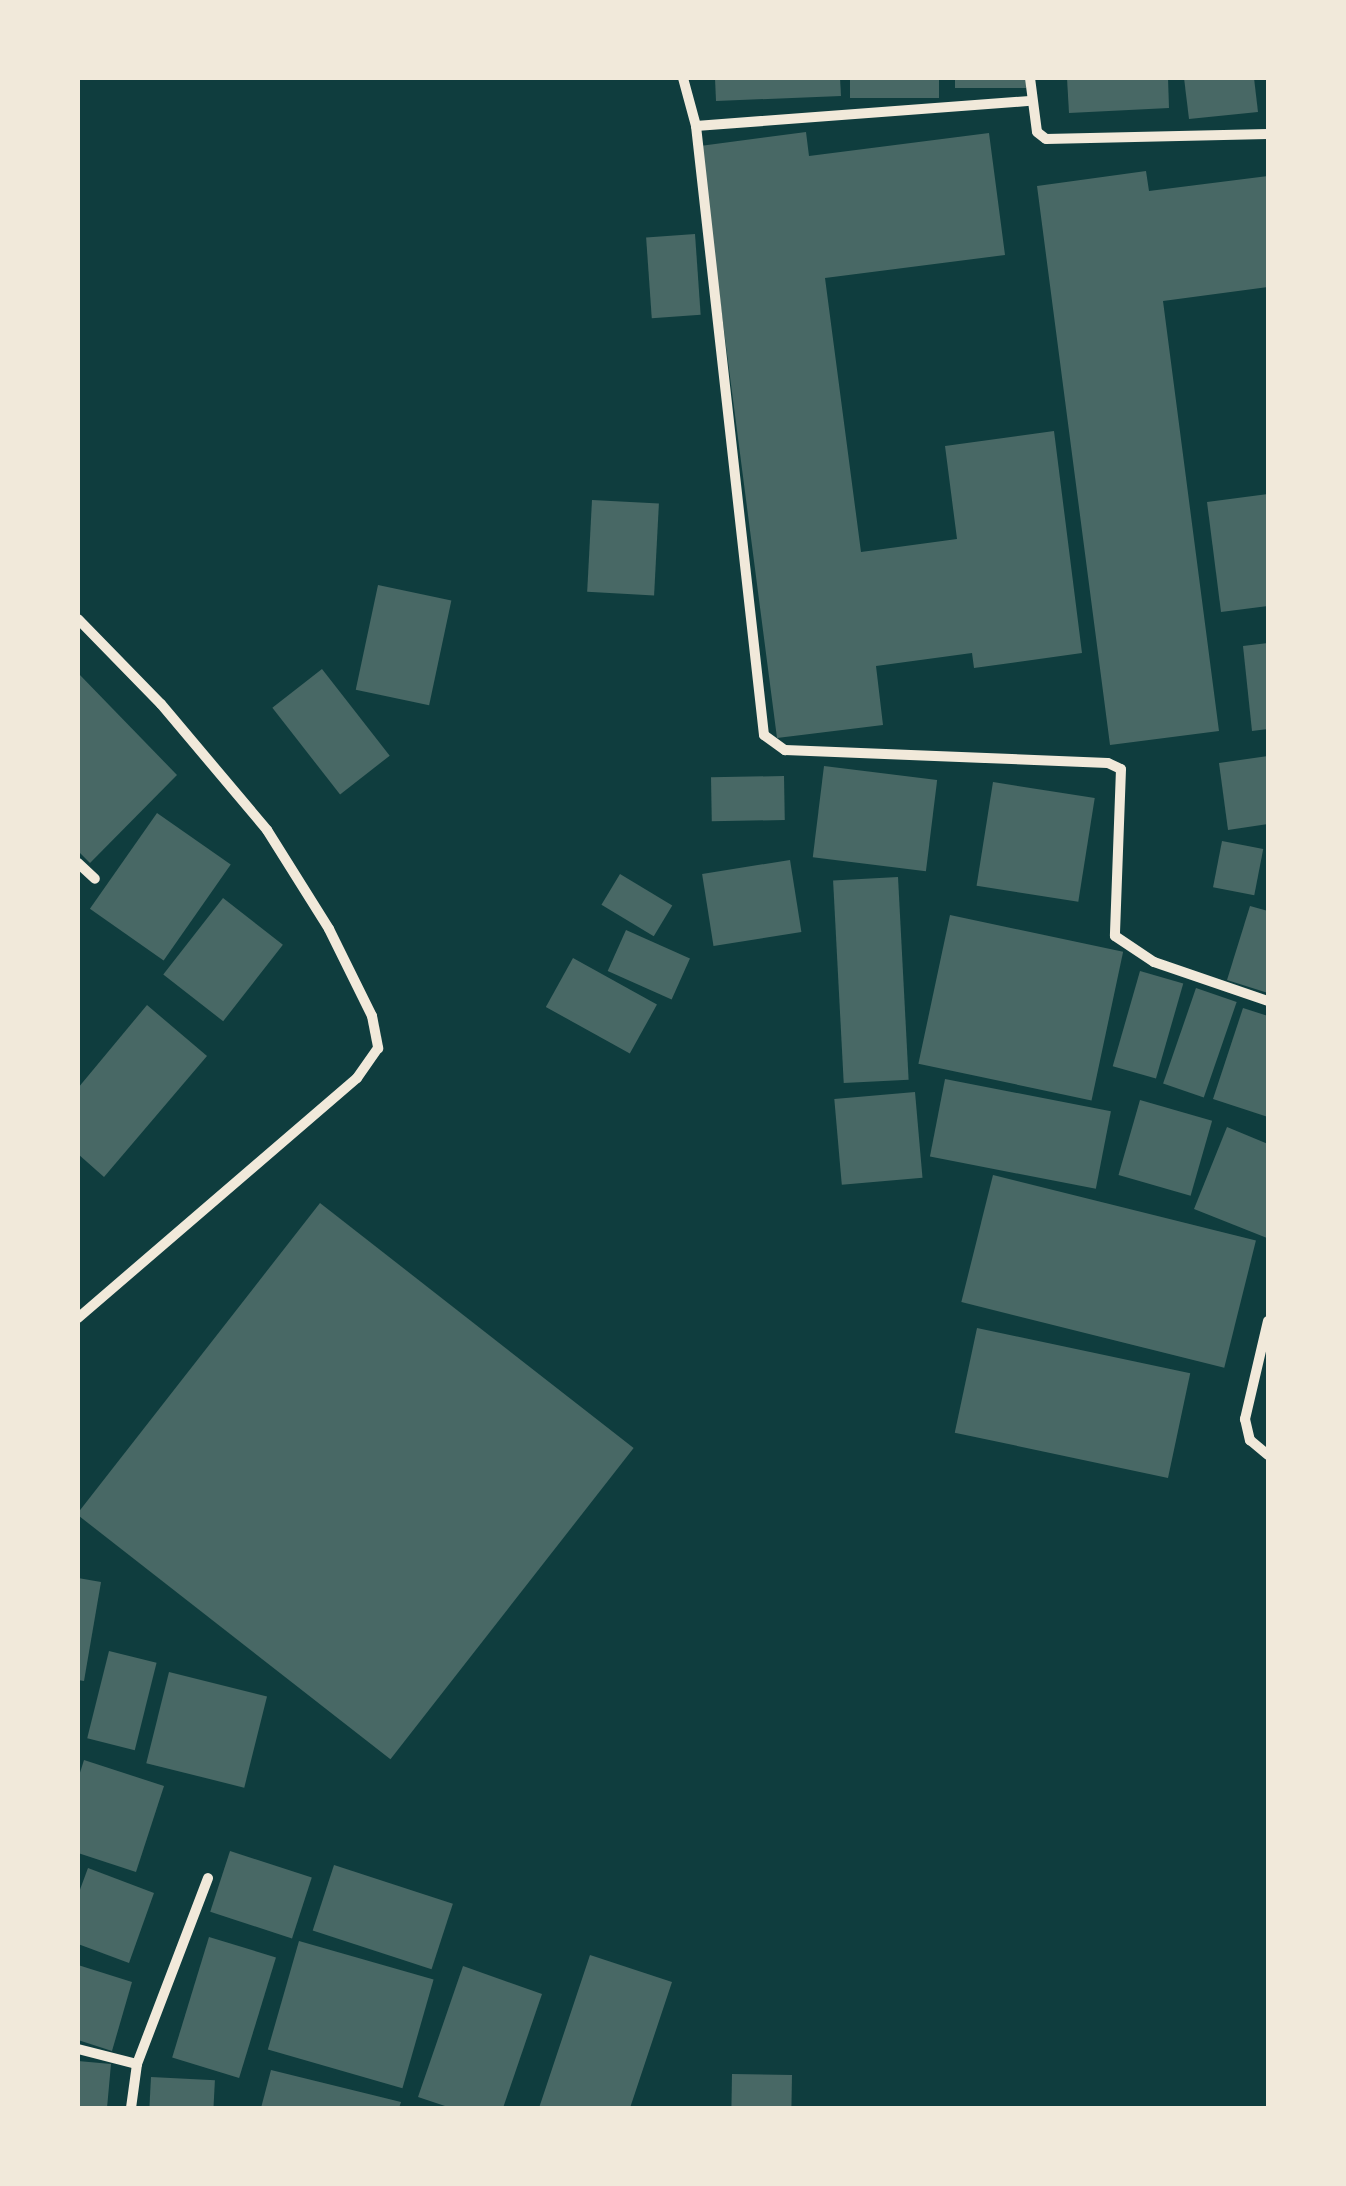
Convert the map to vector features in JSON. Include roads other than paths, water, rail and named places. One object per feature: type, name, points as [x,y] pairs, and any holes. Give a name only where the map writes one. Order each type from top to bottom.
[{"type":"street","points":[[683,78],[696,126],[764,735],[785,750],[1108,762],[1121,768],[1115,936],[1154,962],[1268,1002]]},
{"type":"street","points":[[1030,78],[1037,132],[1058,142],[1268,134]]},
{"type":"street","points":[[696,126],[1030,100]]},
{"type":"street","points":[[78,619],[161,704],[267,830],[329,930],[372,1016],[378,1048],[357,1078],[78,1318]]},
{"type":"street","points":[[78,863],[94,878]]},
{"type":"street","points":[[1268,1321],[1245,1418],[1250,1440],[1268,1455]]},
{"type":"street","points":[[131,2108],[137,2064],[208,1878]]},
{"type":"street","points":[[78,2049],[137,2064]]}]
